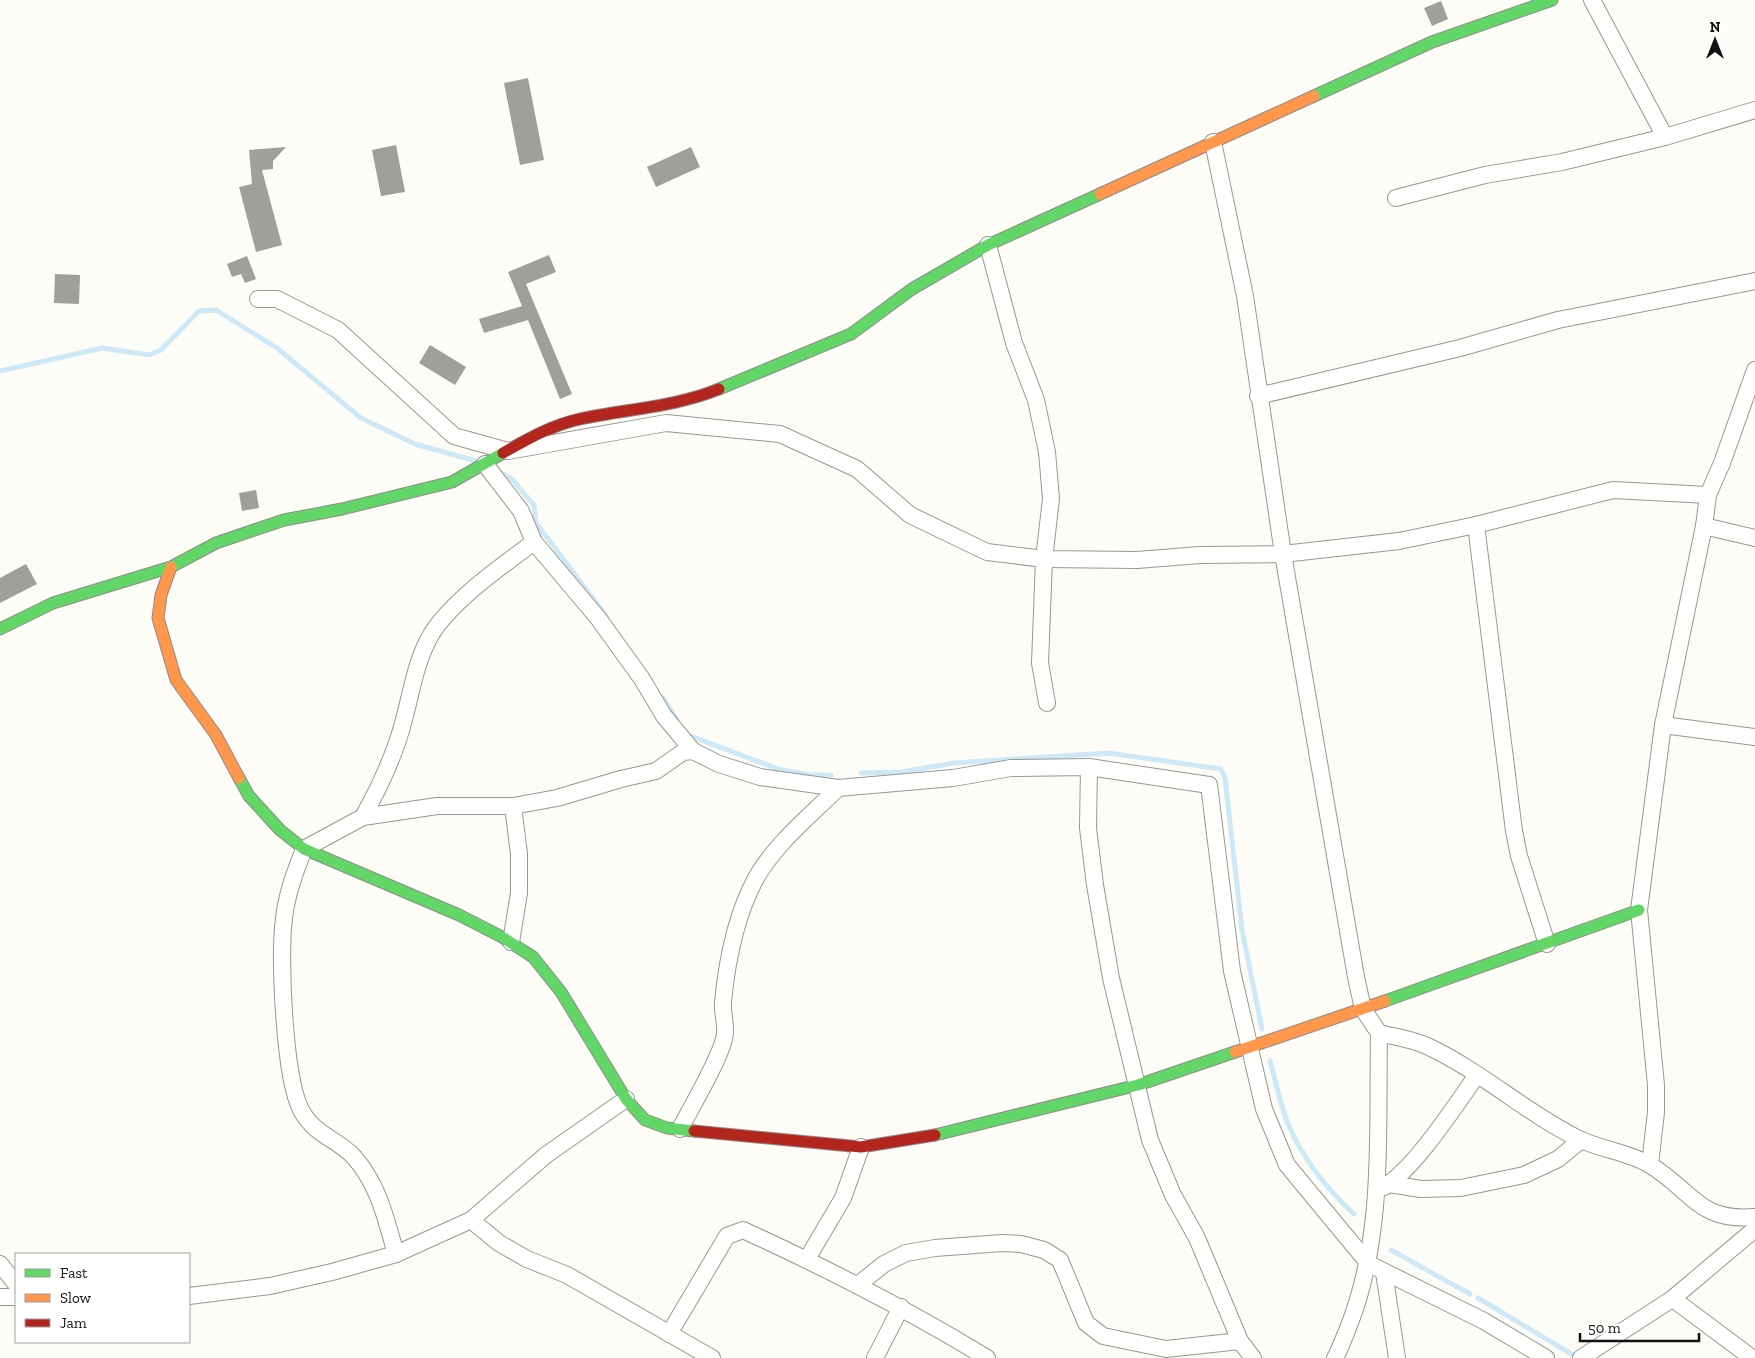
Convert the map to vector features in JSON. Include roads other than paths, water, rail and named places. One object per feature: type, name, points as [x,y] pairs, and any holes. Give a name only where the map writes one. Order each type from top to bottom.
[{"type":"street","points":[[0,629],[53,603],[172,567],[216,543],[284,520],[342,509],[452,482],[543,430],[579,419],[636,411],[712,392],[851,334],[912,289],[988,245],[1432,42],[1552,0]]},
{"type":"street","points":[[1592,0],[1665,137]]},
{"type":"street","points":[[1396,198],[1485,175],[1562,162],[1665,137],[1755,110]]},
{"type":"street","points":[[1214,142],[1244,296],[1283,554],[1363,1009],[1379,1033],[1382,1188],[1368,1264],[1357,1304],[1335,1358]]},
{"type":"street","points":[[988,245],[1014,343],[1036,400],[1047,452],[1051,499],[1044,559],[1040,663],[1047,703]]},
{"type":"street","points":[[1258,396],[1460,348],[1558,320],[1755,281]]},
{"type":"street","points":[[258,299],[277,299],[338,330],[454,436],[508,451],[666,423],[780,434],[857,469],[910,515],[987,552],[1044,559],[1137,560],[1200,555],[1283,554],[1398,541],[1476,525],[1613,490],[1708,495]]},
{"type":"street","points":[[1650,1165],[1656,1112],[1656,1085],[1639,910],[1663,725],[1704,526],[1708,495],[1722,463],[1755,370]]},
{"type":"street","points":[[485,464],[521,512],[534,542],[598,618],[642,679],[664,716],[693,751],[719,764],[760,777],[838,788],[953,778],[1011,768],[1089,767],[1209,785],[1232,971],[1264,1108],[1287,1165],[1368,1264],[1484,1321],[1546,1358]]},
{"type":"street","points":[[1476,525],[1514,831],[1547,944]]},
{"type":"street","points":[[1704,526],[1755,538]]},
{"type":"street","points":[[363,817],[383,781],[402,728],[415,674],[432,633],[467,594],[534,542]]},
{"type":"street","points":[[172,567],[161,595],[158,618],[176,680],[216,735],[249,796],[280,830],[304,849],[459,915],[510,942],[533,957],[561,992],[626,1099],[645,1120],[667,1128],[861,1147],[937,1135],[1138,1085],[1363,1009],[1639,910]]},
{"type":"street","points":[[1663,725],[1755,737]]},
{"type":"street","points":[[396,1254],[378,1192],[354,1156],[319,1132],[301,1110],[292,1082],[286,1030],[284,919],[289,887],[304,849],[363,817],[437,806],[513,806],[557,798],[656,771],[682,752],[693,751]]},
{"type":"street","points":[[1089,767],[1088,828],[1095,885],[1111,978],[1150,1140],[1173,1195],[1197,1238],[1240,1341],[1253,1358]]},
{"type":"street","points":[[680,1129],[717,1056],[725,1034],[723,1004],[736,925],[745,902],[770,857],[838,788]]},
{"type":"street","points":[[510,942],[519,893],[519,854],[513,806]]},
{"type":"street","points":[[1379,1033],[1426,1046],[1477,1075],[1534,1113],[1581,1140],[1626,1154],[1650,1165],[1709,1212],[1735,1218],[1755,1217]]},
{"type":"street","points":[[1382,1188],[1426,1144],[1477,1075]]},
{"type":"street","points":[[190,1296],[270,1286],[396,1254],[471,1220],[546,1155],[626,1099]]},
{"type":"street","points":[[1382,1188],[1421,1190],[1461,1188],[1524,1175],[1558,1159],[1581,1140]]},
{"type":"street","points":[[807,1259],[844,1198],[861,1147]]},
{"type":"street","points":[[471,1220],[499,1243],[527,1259],[567,1275],[712,1358]]},
{"type":"street","points":[[1581,1358],[1673,1299],[1755,1228]]},
{"type":"street","points":[[669,1334],[727,1236],[743,1230],[858,1284],[987,1358]]},
{"type":"street","points":[[858,1284],[884,1264],[906,1252],[935,1248],[1021,1244],[1044,1250],[1060,1260],[1086,1323],[1103,1336],[1166,1349],[1240,1341]]},
{"type":"street","points":[[0,1264],[15,1283]]},
{"type":"street","points":[[1384,1272],[1397,1358]]},
{"type":"street","points":[[0,1297],[15,1297]]},
{"type":"street","points":[[1673,1299],[1752,1358]]},
{"type":"street","points":[[875,1358],[901,1307]]},
{"type":"waterway","points":[[0,371],[102,348],[149,355],[161,350],[199,311],[216,310],[277,348],[361,418],[415,444],[476,461]]},
{"type":"waterway","points":[[497,471],[511,478],[534,505],[536,523],[607,617]]},
{"type":"waterway","points":[[663,698],[677,720]]},
{"type":"waterway","points":[[688,735],[778,769],[809,775],[831,775]]},
{"type":"waterway","points":[[861,773],[901,772],[954,763],[1109,753],[1221,769],[1225,778],[1242,930],[1262,1029]]},
{"type":"waterway","points":[[1270,1061],[1280,1101],[1294,1137],[1308,1161],[1325,1184],[1354,1214]]},
{"type":"waterway","points":[[1391,1250],[1470,1294]]},
{"type":"waterway","points":[[1478,1298],[1578,1358]]}]
